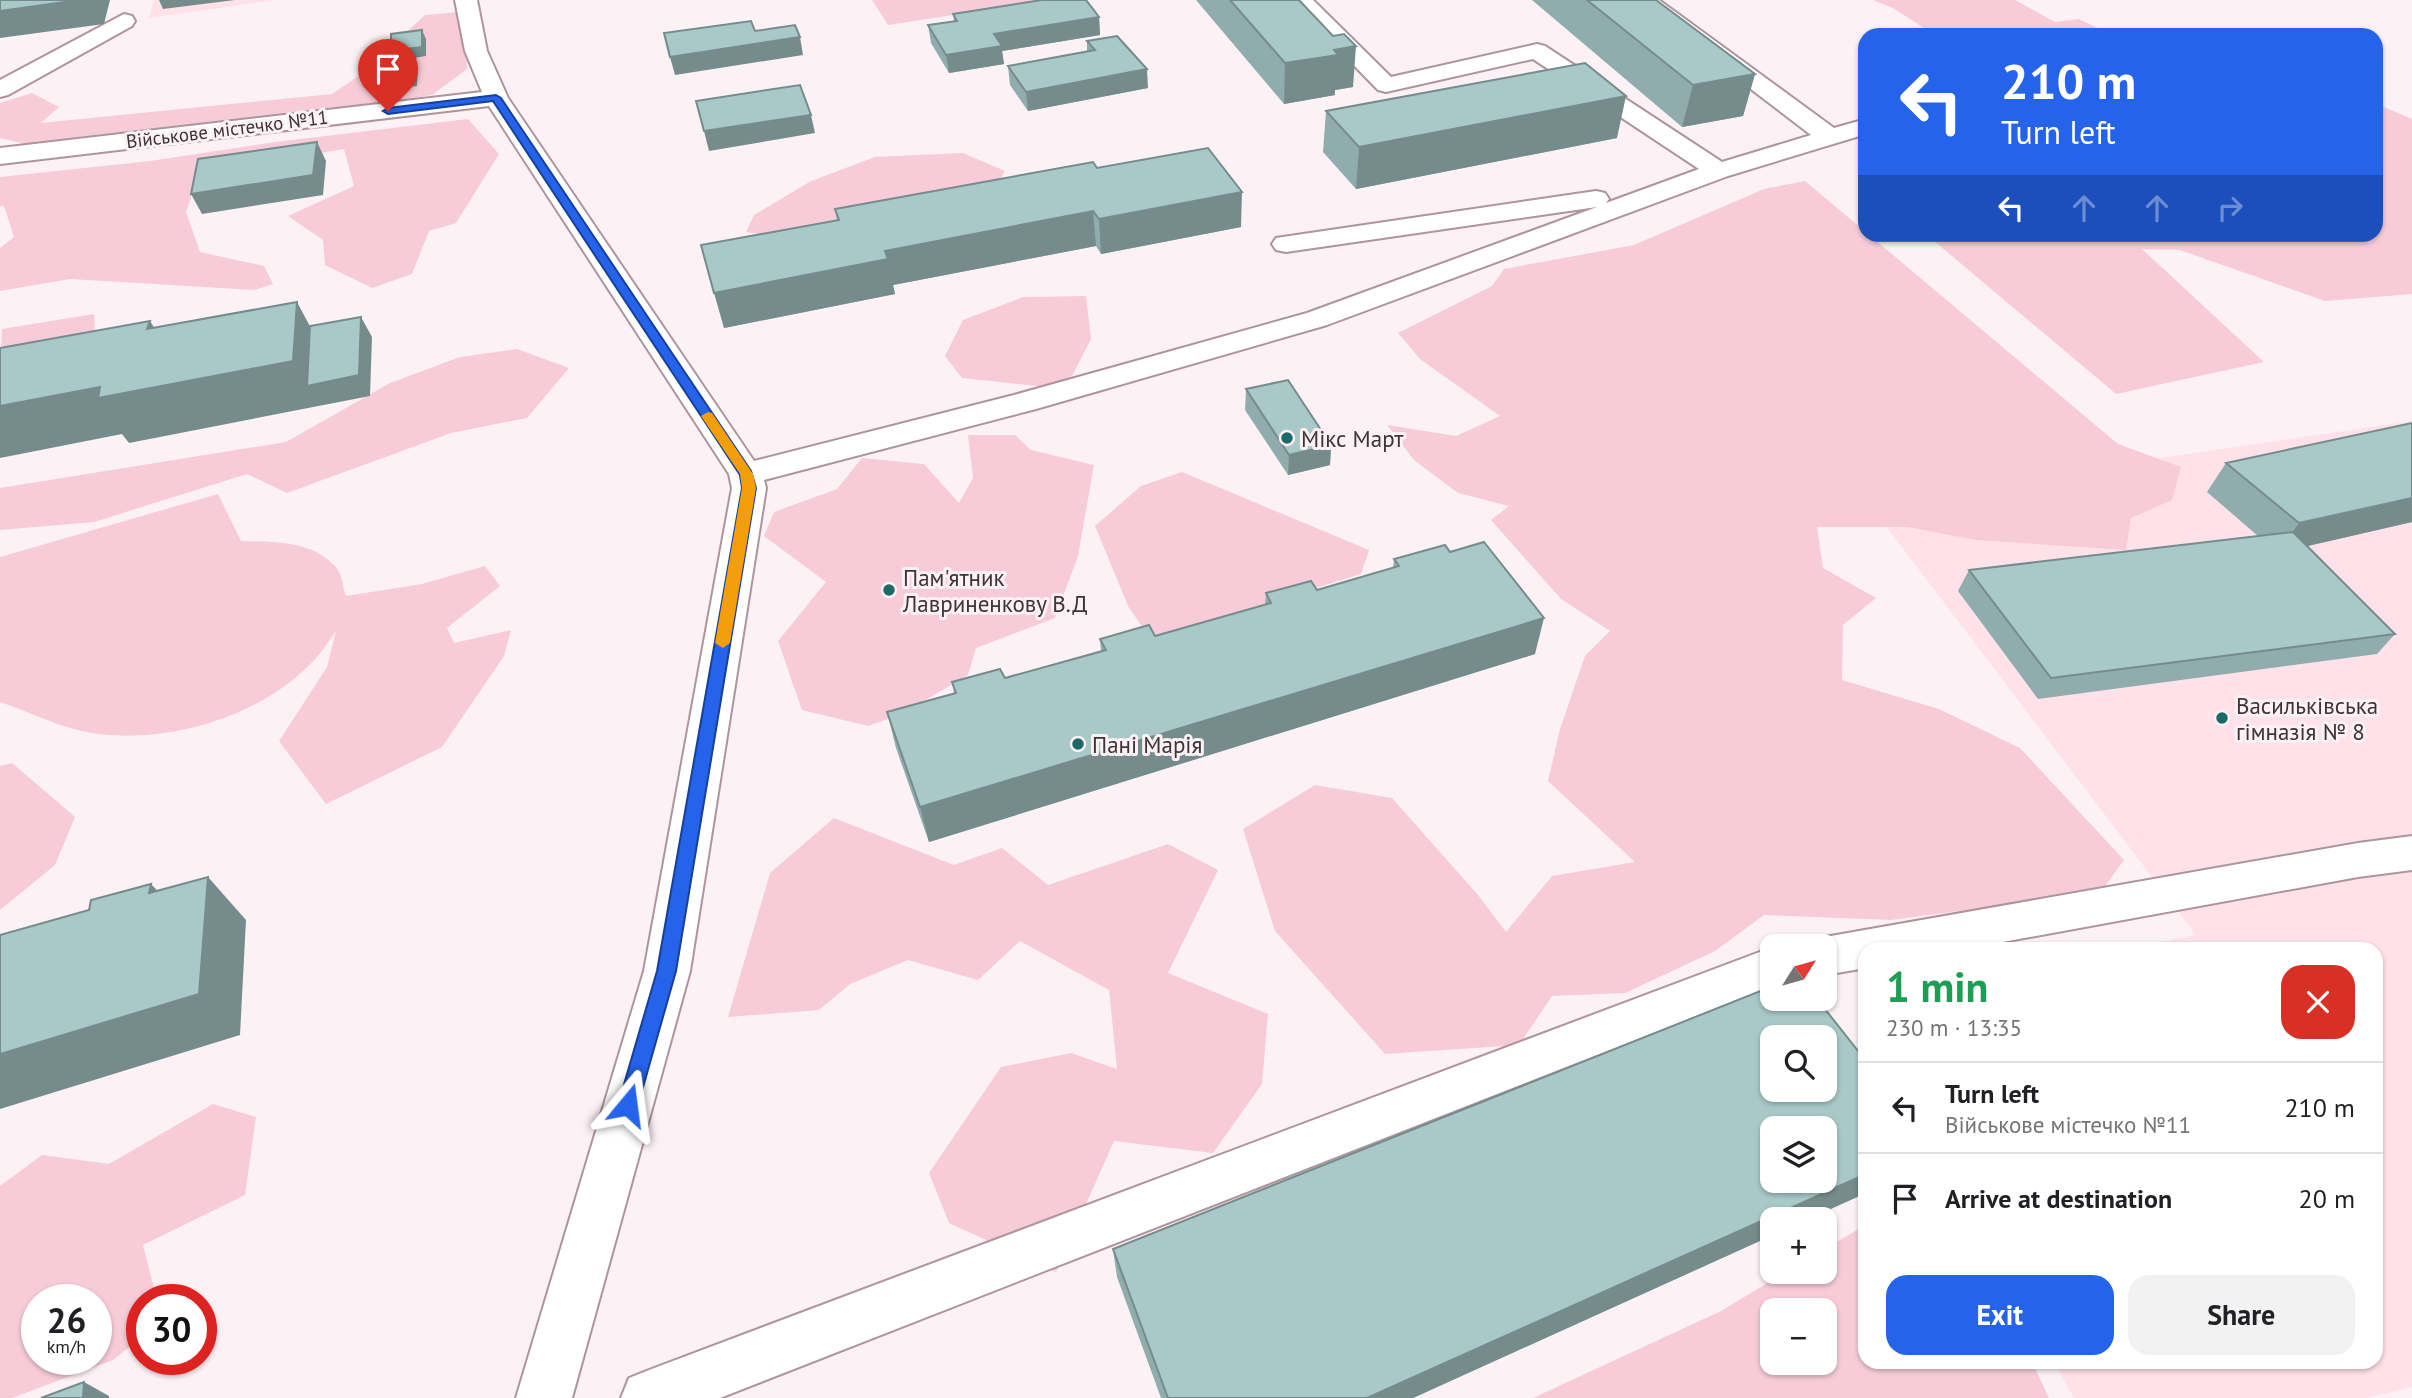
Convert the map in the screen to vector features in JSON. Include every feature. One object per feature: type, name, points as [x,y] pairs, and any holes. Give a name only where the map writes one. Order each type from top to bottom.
[{"type":"street","points":[[466,0],[476,51],[496,98],[746,474],[749,488],[667,971],[544,1398]]},
{"type":"street","points":[[1301,0],[1386,85],[1537,51],[1719,171]]},
{"type":"street","points":[[1646,0],[1829,136]]},
{"type":"street","points":[[0,90],[124,21]]},
{"type":"street","name":"Військове містечко №11","points":[[0,156],[496,98]]},
{"type":"street","points":[[746,474],[1025,402],[1317,319],[1719,171],[1858,128]]},
{"type":"street","points":[[1286,244],[1675,187]]},
{"type":"street","points":[[1906,942],[2358,860],[2412,853]]},
{"type":"street","points":[[1838,954],[1858,950]]},
{"type":"street","points":[[649,1398],[1760,971]]},
{"type":"shaded area","points":[[154,0],[275,0],[149,18]]},
{"type":"shaded area","points":[[872,0],[1051,0],[888,25]]},
{"type":"shaded area","points":[[1873,0],[2015,0],[2055,22],[2079,19],[2098,28],[1924,28],[1893,8]]},
{"type":"shaded area","points":[[459,12],[466,34],[467,69],[432,95],[340,111],[30,145],[0,138],[0,103],[32,93],[59,107],[41,123],[332,94],[376,64],[385,51],[425,15]]},
{"type":"shaded area","points":[[2383,107],[2412,119],[2412,294],[2325,301],[2180,250],[2142,249],[2264,362],[2116,394],[1935,242],[2383,242]]},
{"type":"shaded area","points":[[468,119],[499,154],[456,223],[429,231],[412,274],[372,288],[325,265],[323,240],[288,216],[354,186],[344,149],[199,174],[186,212],[200,252],[264,266],[273,284],[254,290],[70,279],[0,291],[0,248],[14,237],[4,206],[0,206],[0,177],[150,161],[275,142]]},
{"type":"shaded area","points":[[963,153],[1005,171],[991,196],[800,240],[746,232],[754,215],[811,181],[875,157]]},
{"type":"shaded area","points":[[1805,181],[1858,226],[1858,242],[1878,242],[2118,444],[2181,467],[2172,500],[2131,518],[2126,550],[1976,540],[1908,527],[1817,527],[1823,568],[1876,598],[1843,625],[1842,680],[1939,709],[2020,748],[2124,860],[2101,892],[1891,920],[1764,915],[1715,951],[1625,993],[1552,996],[1519,1045],[1385,1054],[1275,931],[1243,829],[1315,785],[1392,798],[1478,895],[1506,932],[1552,876],[1635,862],[1548,781],[1560,729],[1585,656],[1610,631],[1561,599],[1491,520],[1509,506],[1458,493],[1414,460],[1387,425],[1456,436],[1500,416],[1420,359],[1398,333],[1492,286],[1504,269],[1634,245],[1764,189]]},
{"type":"shaded area","points":[[1086,296],[1091,339],[1072,376],[1046,387],[962,378],[945,356],[963,320],[1023,297]]},
{"type":"shaded area","points":[[94,314],[95,332],[0,392],[2,329]]},
{"type":"shaded area","points":[[517,349],[569,368],[527,418],[451,433],[287,493],[247,474],[94,522],[0,530],[0,488],[286,442],[390,383],[460,357]]},
{"type":"shaded area","name":"Васильківська гімназія № 8","points":[[2412,421],[2412,1387],[2367,1398],[2074,1398],[2058,1369],[2383,1369],[2383,942],[2160,942],[2196,935],[1867,501]]},
{"type":"shaded area","points":[[968,435],[1015,435],[1031,450],[1094,465],[1078,556],[1055,618],[976,648],[968,675],[902,714],[868,726],[802,710],[778,641],[826,582],[764,536],[774,512],[837,489],[862,458],[924,464],[959,503],[973,478]]},
{"type":"shaded area","points":[[1182,472],[1369,550],[1361,574],[1151,639],[1129,608],[1095,526],[1141,486]]},
{"type":"shaded area","points":[[218,494],[241,541],[293,545],[318,553],[338,570],[346,596],[422,584],[485,566],[500,586],[447,628],[454,643],[511,630],[504,656],[442,747],[326,804],[279,741],[327,667],[336,631],[317,657],[296,678],[271,695],[213,722],[183,730],[121,736],[92,733],[57,724],[0,702],[0,557]]},
{"type":"shaded area","points":[[12,763],[75,817],[55,865],[0,910],[0,766]]},
{"type":"shaded area","points":[[834,818],[954,865],[1002,848],[1048,885],[1168,844],[1218,870],[1168,973],[1268,1014],[1262,1084],[1213,1153],[1114,1141],[1056,1272],[949,1223],[929,1173],[1001,1067],[1071,1053],[1117,1069],[1109,990],[1020,941],[978,980],[908,960],[850,984],[819,1010],[728,1017],[770,873]]},
{"type":"shaded area","points":[[213,1104],[256,1117],[245,1195],[143,1245],[153,1284],[126,1284],[126,1350],[113,1360],[112,1284],[21,1284],[21,1375],[73,1375],[12,1398],[0,1398],[0,1186],[42,1155],[109,1164]]},
{"type":"shaded area","points":[[1858,1229],[1858,1369],[2035,1369],[2049,1398],[1533,1398],[1721,1311],[1766,1284],[1837,1284],[1837,1242]]},
{"type":"building","points":[[0,0],[79,0],[0,11]]},
{"type":"building","points":[[1042,0],[1086,0],[1099,17],[994,34],[1002,46],[946,55],[928,25],[957,21],[953,14]]},
{"type":"building","points":[[1230,0],[1299,0],[1333,36],[1344,34],[1356,46],[1334,50],[1338,55],[1285,63]]},
{"type":"building","points":[[1587,0],[1656,0],[1755,74],[1693,85]]},
{"type":"building","points":[[751,21],[755,31],[795,25],[800,37],[670,57],[664,33]]},
{"type":"building","points":[[422,30],[422,47],[391,51],[391,34]]},
{"type":"building","points":[[1117,36],[1147,69],[1026,92],[1008,66],[1095,50],[1087,41]]},
{"type":"building","points":[[414,58],[413,76],[381,81],[382,62]]},
{"type":"building","points":[[1585,63],[1626,96],[1359,147],[1326,111]]},
{"type":"building","points":[[800,85],[811,115],[704,131],[696,101]]},
{"type":"building","points":[[317,142],[313,175],[191,194],[198,159]]},
{"type":"building","points":[[1208,148],[1242,192],[1099,219],[1093,211],[885,251],[888,259],[714,293],[701,245],[839,220],[835,209],[1093,162],[1097,168]]},
{"type":"building","points":[[297,302],[293,361],[98,398],[100,387],[0,406],[0,348],[150,321],[147,329]]},
{"type":"building","points":[[361,317],[359,375],[307,386],[310,326]]},
{"type":"building","points":[[1288,380],[1331,445],[1289,455],[1246,389]]},
{"type":"building","points":[[2412,423],[2412,498],[2299,523],[2226,463]]},
{"type":"building","points":[[2293,532],[2395,634],[2051,678],[1969,570]]},
{"type":"building","points":[[1484,542],[1544,618],[920,807],[887,712],[956,693],[952,682],[1000,669],[1005,678],[1106,650],[1100,639],[1149,625],[1155,636],[1271,603],[1266,593],[1311,581],[1317,590],[1399,566],[1394,559],[1445,545],[1450,552]]},
{"type":"building","points":[[208,877],[199,994],[0,1054],[0,935],[89,910],[91,900],[151,884],[149,893]]},
{"type":"building","points":[[1760,991],[1760,1012],[1827,1012],[1858,1051],[1858,1178],[1837,1187],[1837,1116],[1760,1116],[1760,1193],[1824,1193],[1792,1207],[1760,1207],[1760,1222],[1367,1398],[1168,1398],[1113,1249]]},
{"type":"building","points":[[84,1382],[83,1398],[41,1398]]},
{"type":"slow traffic","points":[[708,416],[746,474],[749,488],[723,643]]},
{"type":"place","name":"Мікс Март","points":[[1287,438]]},
{"type":"place","name":"Пам'ятник Лавриненкову В.Д","points":[[889,590]]},
{"type":"place","name":"Васильківська гімназія № 8","points":[[2222,718]]},
{"type":"place","name":"Панi Марiя","points":[[1078,744]]},
{"type":"route","points":[[388,111],[496,98],[746,474],[749,488],[667,971],[628,1105]]}]
